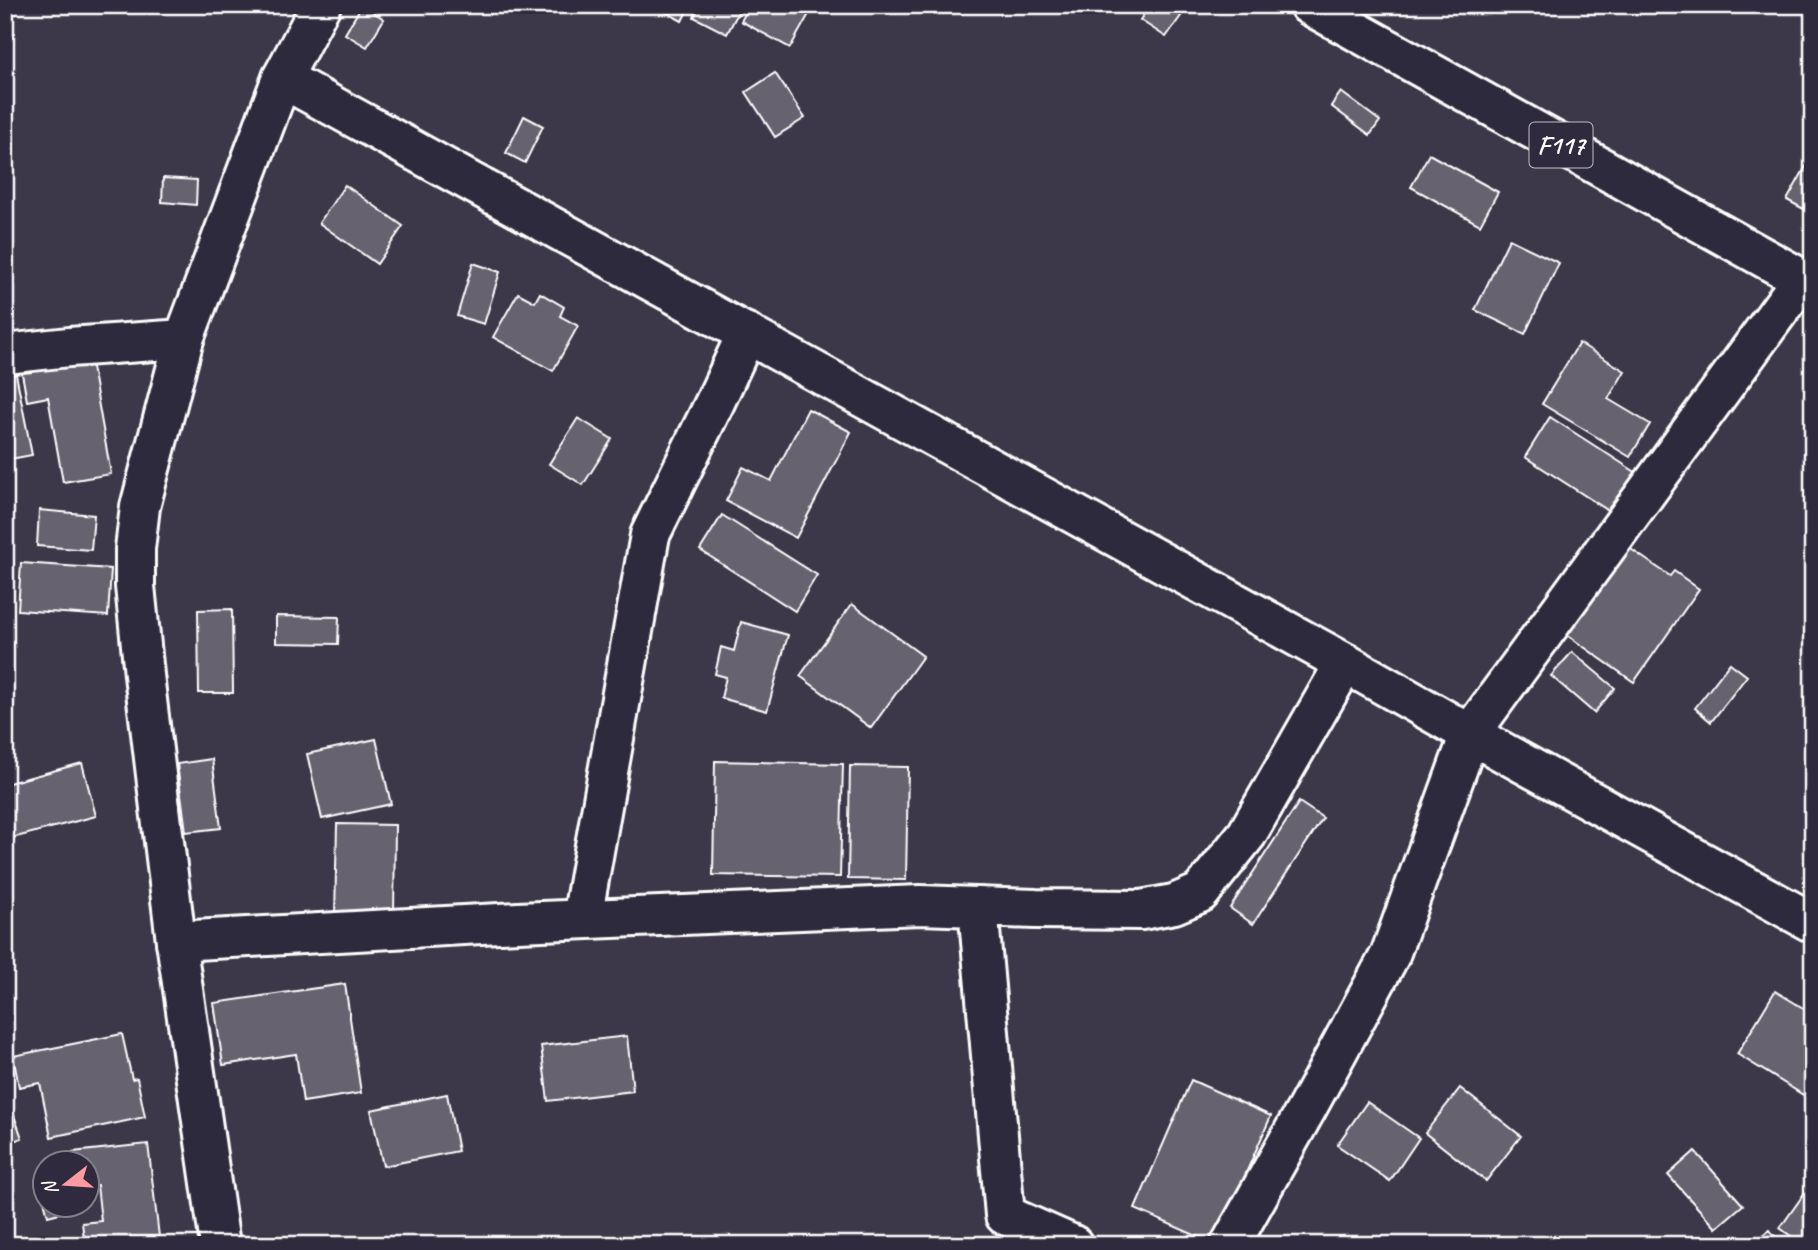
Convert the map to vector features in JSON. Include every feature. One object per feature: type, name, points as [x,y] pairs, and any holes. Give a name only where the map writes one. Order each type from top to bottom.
[{"type":"street","points":[[220,1245],[176,941],[144,674],[135,586],[135,549],[140,507],[184,339],[282,78],[321,5]]},
{"type":"street","name":"F117","points":[[1309,5],[1807,282]]},
{"type":"street","points":[[282,78],[1813,923]]},
{"type":"street","points":[[1230,1245],[1390,955],[1470,734],[1807,282]]},
{"type":"street","points":[[582,919],[650,535],[747,333]]},
{"type":"street","points":[[5,354],[184,339]]},
{"type":"street","points":[[176,941],[582,919],[920,905],[1141,910],[1174,904],[1200,893],[1247,835],[1345,663]]},
{"type":"street","points":[[978,907],[1005,1215],[1073,1245]]},
{"type":"building","points":[[362,5],[384,19],[367,47],[345,34]]},
{"type":"building","points":[[653,5],[690,5],[682,21]]},
{"type":"building","points":[[700,5],[742,5],[727,34],[694,17]]},
{"type":"building","points":[[750,5],[814,5],[790,48],[741,21]]},
{"type":"building","points":[[1150,5],[1166,5],[1181,16],[1166,37],[1140,20]]},
{"type":"building","points":[[775,73],[805,118],[775,137],[746,92]]},
{"type":"building","points":[[1341,92],[1380,121],[1370,135],[1331,106]]},
{"type":"building","points":[[524,116],[543,126],[525,163],[506,153]]},
{"type":"building","points":[[1429,154],[1498,192],[1480,225],[1411,187]]},
{"type":"building","points":[[1809,161],[1813,163],[1813,214],[1787,200]]},
{"type":"building","points":[[163,178],[197,180],[196,205],[162,202]]},
{"type":"building","points":[[345,185],[403,226],[377,264],[319,223]]},
{"type":"building","points":[[1509,239],[1559,263],[1525,334],[1475,310]]},
{"type":"building","points":[[473,263],[500,272],[484,324],[457,316]]},
{"type":"building","points":[[518,293],[535,302],[540,293],[564,307],[560,316],[578,326],[553,371],[493,337]]},
{"type":"building","points":[[1579,343],[1625,371],[1608,399],[1650,424],[1630,457],[1542,404]]},
{"type":"building","points":[[90,356],[111,474],[63,482],[48,397],[27,401],[21,368]]},
{"type":"building","points":[[16,374],[32,455],[5,460],[5,376]]},
{"type":"building","points":[[808,409],[851,432],[796,538],[726,501],[743,467],[771,481]]},
{"type":"building","points":[[1550,417],[1637,473],[1612,513],[1525,457]]},
{"type":"building","points":[[578,418],[612,439],[583,485],[549,464]]},
{"type":"building","points":[[39,510],[94,515],[91,550],[37,546]]},
{"type":"building","points":[[722,515],[817,575],[795,611],[700,550]]},
{"type":"building","points":[[1622,543],[1670,576],[1674,571],[1699,589],[1634,682],[1561,631]]},
{"type":"building","points":[[21,563],[111,569],[108,616],[18,610]]},
{"type":"building","points":[[852,604],[923,656],[871,728],[800,676]]},
{"type":"building","points":[[232,609],[233,693],[199,693],[198,610]]},
{"type":"building","points":[[276,616],[339,617],[338,644],[276,643]]},
{"type":"building","points":[[741,622],[788,635],[767,711],[721,698],[726,677],[715,674],[721,647],[734,651]]},
{"type":"building","points":[[1572,652],[1615,688],[1594,713],[1551,676]]},
{"type":"building","points":[[1730,663],[1747,676],[1711,722],[1695,708]]},
{"type":"building","points":[[376,739],[391,804],[322,819],[307,754]]},
{"type":"building","points":[[212,759],[221,828],[186,832],[177,764]]},
{"type":"building","points":[[715,761],[843,764],[840,877],[713,875]]},
{"type":"building","points":[[82,763],[96,816],[5,840],[5,784]]},
{"type":"building","points":[[850,766],[908,767],[906,880],[848,879]]},
{"type":"building","points":[[1299,802],[1323,818],[1253,924],[1230,908]]},
{"type":"building","points":[[337,824],[395,825],[394,917],[335,916]]},
{"type":"building","points":[[345,984],[361,1093],[303,1102],[296,1054],[223,1065],[214,1003]]},
{"type":"building","points":[[1775,991],[1813,1014],[1813,1082],[1805,1096],[1737,1054]]},
{"type":"building","points":[[122,1034],[132,1079],[137,1078],[145,1117],[51,1137],[40,1083],[19,1087],[13,1056]]},
{"type":"building","points":[[627,1036],[633,1091],[548,1101],[541,1046]]},
{"type":"building","points":[[1191,1080],[1271,1116],[1215,1244],[1135,1209]]},
{"type":"building","points":[[1460,1088],[1521,1136],[1486,1181],[1425,1133]]},
{"type":"building","points":[[5,1090],[22,1138],[5,1144]]},
{"type":"building","points":[[447,1094],[458,1151],[383,1166],[371,1110]]},
{"type":"building","points":[[1367,1102],[1419,1138],[1390,1181],[1337,1145]]},
{"type":"building","points":[[148,1144],[160,1245],[85,1245],[82,1223],[101,1221],[102,1218],[102,1149]]},
{"type":"building","points":[[1695,1151],[1743,1205],[1716,1228],[1668,1175]]},
{"type":"building","points":[[1813,1181],[1813,1234],[1803,1245],[1780,1228]]},
{"type":"building","points":[[1770,1230],[1781,1245],[1750,1245]]}]
